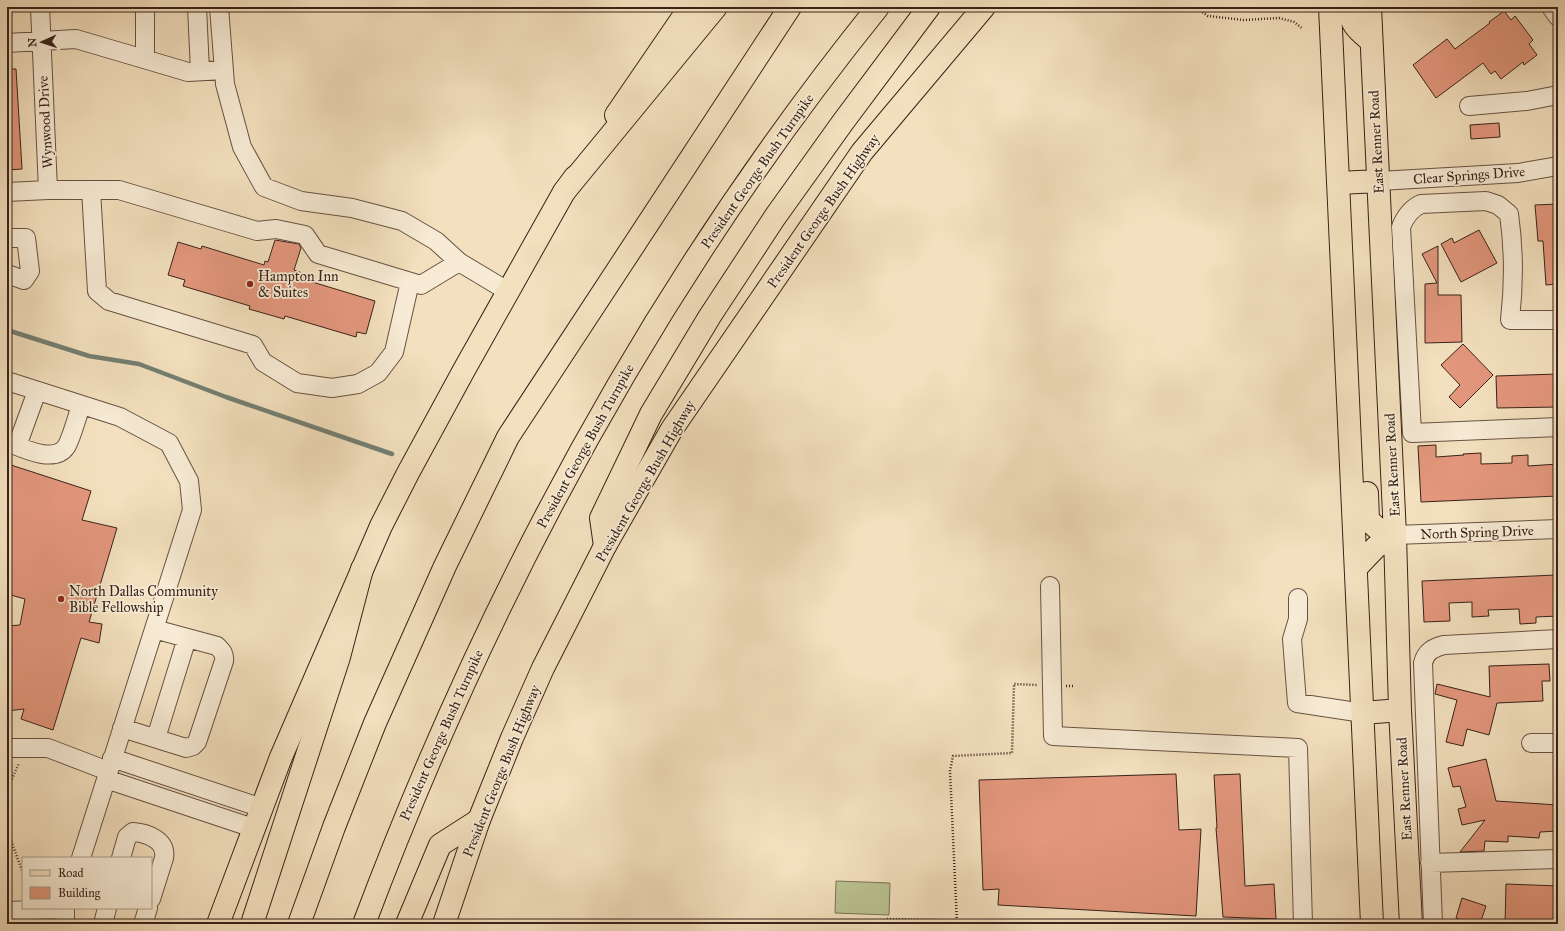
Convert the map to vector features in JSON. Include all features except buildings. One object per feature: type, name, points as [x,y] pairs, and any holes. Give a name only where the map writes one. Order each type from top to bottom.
[{"type":"main road","points":[[218,924],[281,757],[381,526],[408,473],[564,192],[690,7]]},
{"type":"main road","points":[[564,192],[716,7]]},
{"type":"main road","points":[[299,924],[334,827],[375,723],[445,566],[508,437],[790,7]]},
{"type":"main road","name":"President George Bush Turnpike","points":[[364,924],[421,778],[466,676],[532,541],[584,444],[653,328],[717,228],[781,135],[878,7]]},
{"type":"main road","points":[[605,546],[601,518],[651,414],[710,316],[784,204],[928,7]]},
{"type":"main road","name":"President George Bush Highway","points":[[444,924],[479,820],[512,738],[543,668],[605,546],[672,429],[862,152],[984,7]]},
{"type":"main road","points":[[1330,7],[1372,924]]},
{"type":"main road","points":[[1349,7],[1350,18],[1354,26],[1371,42]]},
{"type":"main road","name":"East Renner Road","points":[[1370,7],[1395,535],[1400,710],[1411,924]]},
{"type":"main road","points":[[1338,183],[1379,181]]},
{"type":"main road","points":[[1350,441],[1366,467],[1368,520],[1378,530],[1395,535]]},
{"type":"main road","points":[[1356,568],[1376,548],[1395,535]]},
{"type":"main road","points":[[252,924],[339,657],[362,569]]},
{"type":"main road","points":[[1363,713],[1400,710]]},
{"type":"main road","points":[[407,924],[440,845],[479,820]]},
{"type":"street","name":"Wynwood Drive","points":[[40,7],[48,190]]},
{"type":"street","points":[[145,7],[145,59]]},
{"type":"street","points":[[197,7],[200,71]]},
{"type":"street","points":[[220,7],[225,84],[242,147],[264,187],[301,201],[352,208],[402,221],[436,241],[459,262],[509,292]]},
{"type":"street","points":[[1551,7],[1558,17]]},
{"type":"street","points":[[7,43],[76,39],[188,72],[224,70]]},
{"type":"street","points":[[1469,106],[1527,101],[1558,95]]},
{"type":"street","name":"Clear Springs Drive","points":[[1379,181],[1518,173],[1558,166]]},
{"type":"street","points":[[7,192],[48,190],[119,190],[257,231],[276,229],[305,235],[318,254],[421,285],[459,262]]},
{"type":"street","points":[[91,190],[97,291],[108,301],[253,345],[263,362],[298,383],[332,388],[358,384],[378,373],[394,352],[410,282]]},
{"type":"street","points":[[1558,320],[1510,320],[1514,291],[1512,233],[1509,214],[1498,206],[1486,202],[1421,204],[1414,207],[1405,218],[1401,227],[1412,433],[1558,427]]},
{"type":"street","points":[[7,238],[26,238],[30,271],[24,280],[7,274]]},
{"type":"street","points":[[7,381],[120,417],[169,443],[189,481],[192,510],[81,857]]},
{"type":"street","points":[[38,391],[12,444],[45,456],[60,452],[66,447],[81,405]]},
{"type":"street","name":"North Spring Drive","points":[[1395,535],[1558,529]]},
{"type":"street","points":[[1050,586],[1053,736],[1298,748],[1303,924]]},
{"type":"street","points":[[1298,598],[1298,619],[1292,639],[1297,703],[1363,713]]},
{"type":"street","points":[[122,728],[186,748],[193,746],[197,742],[224,661],[225,656],[217,646],[154,629]]},
{"type":"street","points":[[156,738],[187,638]]},
{"type":"street","points":[[1433,924],[1423,664],[1425,657],[1432,648],[1444,646],[1558,639]]},
{"type":"street","points":[[1531,743],[1558,743]]},
{"type":"street","points":[[7,748],[48,748],[109,769],[253,828]]},
{"type":"street","points":[[109,769],[262,808]]},
{"type":"street","points":[[121,857],[127,837],[132,832],[152,836],[162,845],[165,852],[164,858],[152,896]]},
{"type":"street","points":[[1430,863],[1558,859]]},
{"type":"street","points":[[103,924],[107,909]]},
{"type":"street","points":[[143,924],[148,909]]},
{"type":"street","points":[[7,911],[65,914]]},
{"type":"path","points":[[1194,7],[1208,16],[1244,20],[1279,18],[1294,22],[1303,29]]},
{"type":"path","points":[[956,924],[950,770],[954,756],[1012,753],[1014,684],[1074,686]]},
{"type":"path","points":[[7,790],[20,762]]},
{"type":"path","points":[[7,830],[22,870]]},
{"type":"path","points":[[886,924],[886,919],[940,920]]},
{"type":"green space","points":[[836,881],[890,883],[889,915],[835,913]]},
{"type":"waterway","points":[[7,330],[89,356],[139,364],[226,397],[392,454]]},
{"type":"place","name":"Hampton Inn & Suites","points":[[250,284]]},
{"type":"place","name":"North Dallas Community Bible Fellowship","points":[[61,599]]}]
